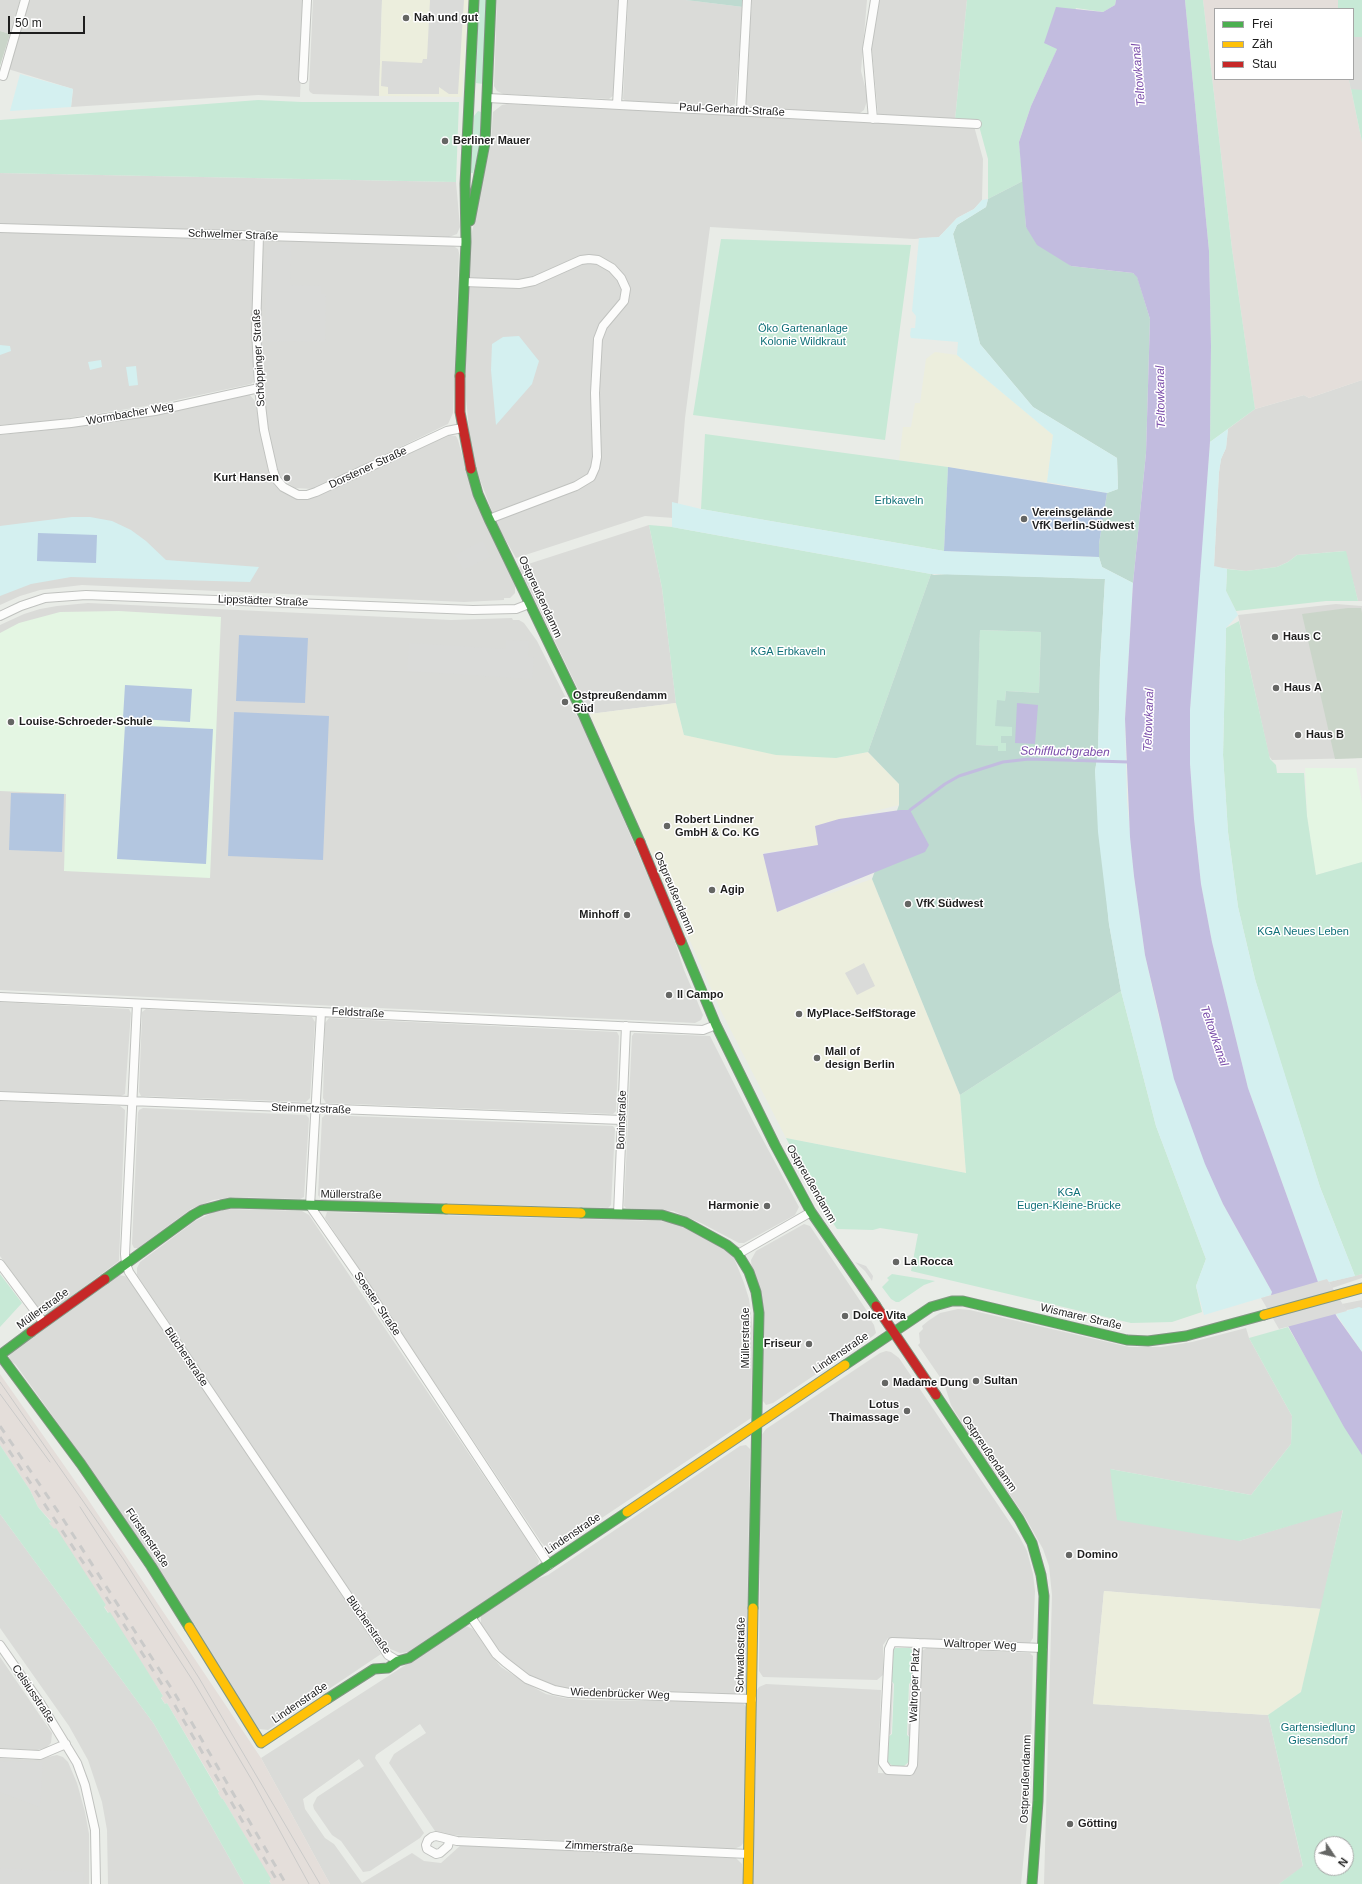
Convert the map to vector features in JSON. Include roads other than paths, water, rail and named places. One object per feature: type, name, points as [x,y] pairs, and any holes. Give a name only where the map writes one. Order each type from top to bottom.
[{"type":"main road","name":"Ostpreußendamm","points":[[474,0],[465,184],[466,242],[460,370],[462,428],[478,494],[529,604],[583,714],[624,806],[716,1025],[775,1145],[811,1212],[894,1332],[1016,1515],[1032,1542],[1037,1557],[1043,1586],[1037,1831],[1032,1884]]},
{"type":"main road","name":"Ostpreußendamm","points":[[466,242],[485,143],[492,0]]},
{"type":"main road","points":[[469,100],[488,98]]},
{"type":"main road","name":"Müllerstraße","points":[[0,1355],[193,1215],[212,1207],[231,1203],[662,1215],[673,1217],[711,1235],[738,1254],[751,1279],[756,1292],[759,1313],[757,1426]]},
{"type":"main road","name":"Wismarer Straße","points":[[894,1332],[931,1307],[952,1301],[972,1303],[1120,1338],[1148,1341],[1186,1336],[1362,1288]]},
{"type":"main road","name":"Lindenstraße","points":[[261,1743],[364,1674],[374,1669],[388,1668],[398,1661],[409,1658],[757,1426],[894,1332]]},
{"type":"main road","name":"Fürstenstraße","points":[[0,1355],[119,1518],[151,1566],[261,1743]]},
{"type":"main road","name":"Schwatlostraße","points":[[748,1884],[757,1426]]},
{"type":"street","points":[[3,76],[25,0]]},
{"type":"street","points":[[304,79],[307,0]]},
{"type":"street","points":[[617,104],[623,0]]},
{"type":"street","points":[[741,110],[747,0]]},
{"type":"street","points":[[874,119],[867,49],[875,0]]},
{"type":"street","name":"Paul-Gerhardt-Straße","points":[[488,98],[741,110],[977,124]]},
{"type":"street","name":"Schwelmer Straße","points":[[0,228],[466,242]]},
{"type":"street","name":"Schöppinger Straße","points":[[259,236],[256,329],[259,388],[264,430],[276,479]]},
{"type":"street","points":[[464,282],[519,284],[534,281],[581,260],[589,259],[598,260],[612,268],[621,278],[626,289],[624,301],[603,326],[598,338],[595,393],[597,457],[595,468],[591,477],[576,486],[489,519]]},
{"type":"street","name":"Wormbacher Weg","points":[[0,430],[71,423],[155,411],[259,388]]},
{"type":"street","name":"Dorstener Straße","points":[[276,479],[283,487],[291,492],[307,495],[332,485],[447,431],[462,428]]},
{"type":"street","name":"Lippstädter Straße","points":[[0,616],[21,606],[45,598],[86,595],[473,610],[516,609],[529,604]]},
{"type":"street","name":"Feldstraße","points":[[0,997],[703,1030],[716,1025]]},
{"type":"street","points":[[126,1264],[137,1004]]},
{"type":"street","points":[[310,1206],[321,1012]]},
{"type":"street","name":"Boninstraße","points":[[618,1214],[626,1026]]},
{"type":"street","name":"Steinmetzstraße","points":[[0,1096],[622,1120]]},
{"type":"street","name":"Soester Straße","points":[[310,1206],[360,1278],[549,1565]]},
{"type":"street","points":[[738,1254],[811,1212]]},
{"type":"street","points":[[0,1264],[44,1323]]},
{"type":"street","name":"Blücherstraße","points":[[126,1264],[129,1272],[387,1654],[392,1659],[398,1661]]},
{"type":"street","name":"Wiedenbrücker Weg","points":[[471,1617],[496,1654],[505,1662],[527,1679],[554,1690],[570,1693],[752,1699]]},
{"type":"street","name":"Waltroper Platz","points":[[892,1642],[918,1643],[913,1765],[910,1771],[888,1770],[883,1763],[889,1649],[892,1642]]},
{"type":"street","name":"Waltroper Weg","points":[[918,1643],[1042,1648]]},
{"type":"street","name":"Celsiusstraße","points":[[0,1645],[66,1744],[85,1785],[91,1806],[97,1852],[96,1884]]},
{"type":"street","points":[[0,1753],[40,1754],[49,1752],[66,1744]]},
{"type":"street","name":"Zimmerstraße","points":[[449,1840],[749,1854]]},
{"type":"water","name":"Teltowkanal","points":[[1116,0],[1185,0],[1209,251],[1211,346],[1210,442],[1190,710],[1190,764],[1201,884],[1212,942],[1248,1088],[1318,1282],[1337,1317],[1362,1352],[1362,1455],[1344,1427],[1271,1295],[1272,1292],[1223,1204],[1205,1164],[1174,1079],[1145,955],[1130,837],[1125,719],[1133,583],[1146,453],[1150,319],[1137,277],[1133,273],[1071,266],[1037,245],[1026,227],[1019,142],[1031,106],[1057,49],[1044,43],[1056,7],[1103,12],[1115,5]]},
{"type":"water","points":[[1017,703],[1038,705],[1035,744],[1015,743]]},
{"type":"water","points":[[900,810],[910,810],[929,845],[925,852],[777,912],[763,854],[818,845],[815,826],[839,819]]},
{"type":"waterway","name":"Schiffluchgraben","points":[[910,810],[945,784],[959,776],[1003,762],[1029,759],[1129,762]]},
{"type":"tram line","points":[[0,1382],[124,1560],[199,1678],[320,1884]]},
{"type":"tram line","points":[[0,1394],[50,1462]]},
{"type":"tram line","points":[[80,1507],[193,1681],[253,1782],[309,1884]]},
{"type":"railway","points":[[0,1426],[63,1519],[175,1694],[286,1884]]},
{"type":"railway","points":[[0,1437],[112,1606],[170,1697],[279,1884]]},
{"type":"place","name":"Nah und gut","points":[[406,18]]},
{"type":"place","name":"Berliner Mauer","points":[[445,141]]},
{"type":"place","name":"Kurt Hansen","points":[[287,478]]},
{"type":"place","name":"Vereinsgelände VfK Berlin-Südwest","points":[[1024,519]]},
{"type":"place","name":"Haus C","points":[[1275,637]]},
{"type":"place","name":"Haus A","points":[[1276,688]]},
{"type":"place","name":"Ostpreußendamm Süd","points":[[565,702]]},
{"type":"place","name":"Louise-Schroeder-Schule","points":[[11,722]]},
{"type":"place","name":"Haus B","points":[[1298,735]]},
{"type":"place","name":"Robert Lindner GmbH & Co. KG","points":[[667,826]]},
{"type":"place","name":"Agip","points":[[712,890]]},
{"type":"place","name":"VfK Südwest","points":[[908,904]]},
{"type":"place","name":"Minhoff","points":[[627,915]]},
{"type":"place","name":"Il Campo","points":[[669,995]]},
{"type":"place","name":"MyPlace-SelfStorage","points":[[799,1014]]},
{"type":"place","name":"Mall of design Berlin","points":[[817,1058]]},
{"type":"place","name":"Harmonie","points":[[767,1206]]},
{"type":"place","name":"La Rocca","points":[[896,1262]]},
{"type":"place","name":"Dolce Vita","points":[[845,1316]]},
{"type":"place","name":"Friseur","points":[[809,1344]]},
{"type":"place","name":"Sultan","points":[[976,1381]]},
{"type":"place","name":"Madame Dung","points":[[885,1383]]},
{"type":"place","name":"Lotus Thaimassage","points":[[907,1411]]},
{"type":"place","name":"Domino","points":[[1069,1555]]},
{"type":"place","name":"Götting","points":[[1070,1824]]},
{"type":"park label","name":"Öko Gartenanlage Kolonie Wildkraut","points":[[803,335]]},
{"type":"park label","name":"Erbkaveln","points":[[899,501]]},
{"type":"park label","name":"KGA Erbkaveln","points":[[788,652]]},
{"type":"park label","name":"KGA Neues Leben","points":[[1303,932]]},
{"type":"park label","name":"KGA Eugen-Kleine-Brücke","points":[[1069,1199]]},
{"type":"park label","name":"Gartensiedlung Giesensdorf","points":[[1318,1734]]}]
